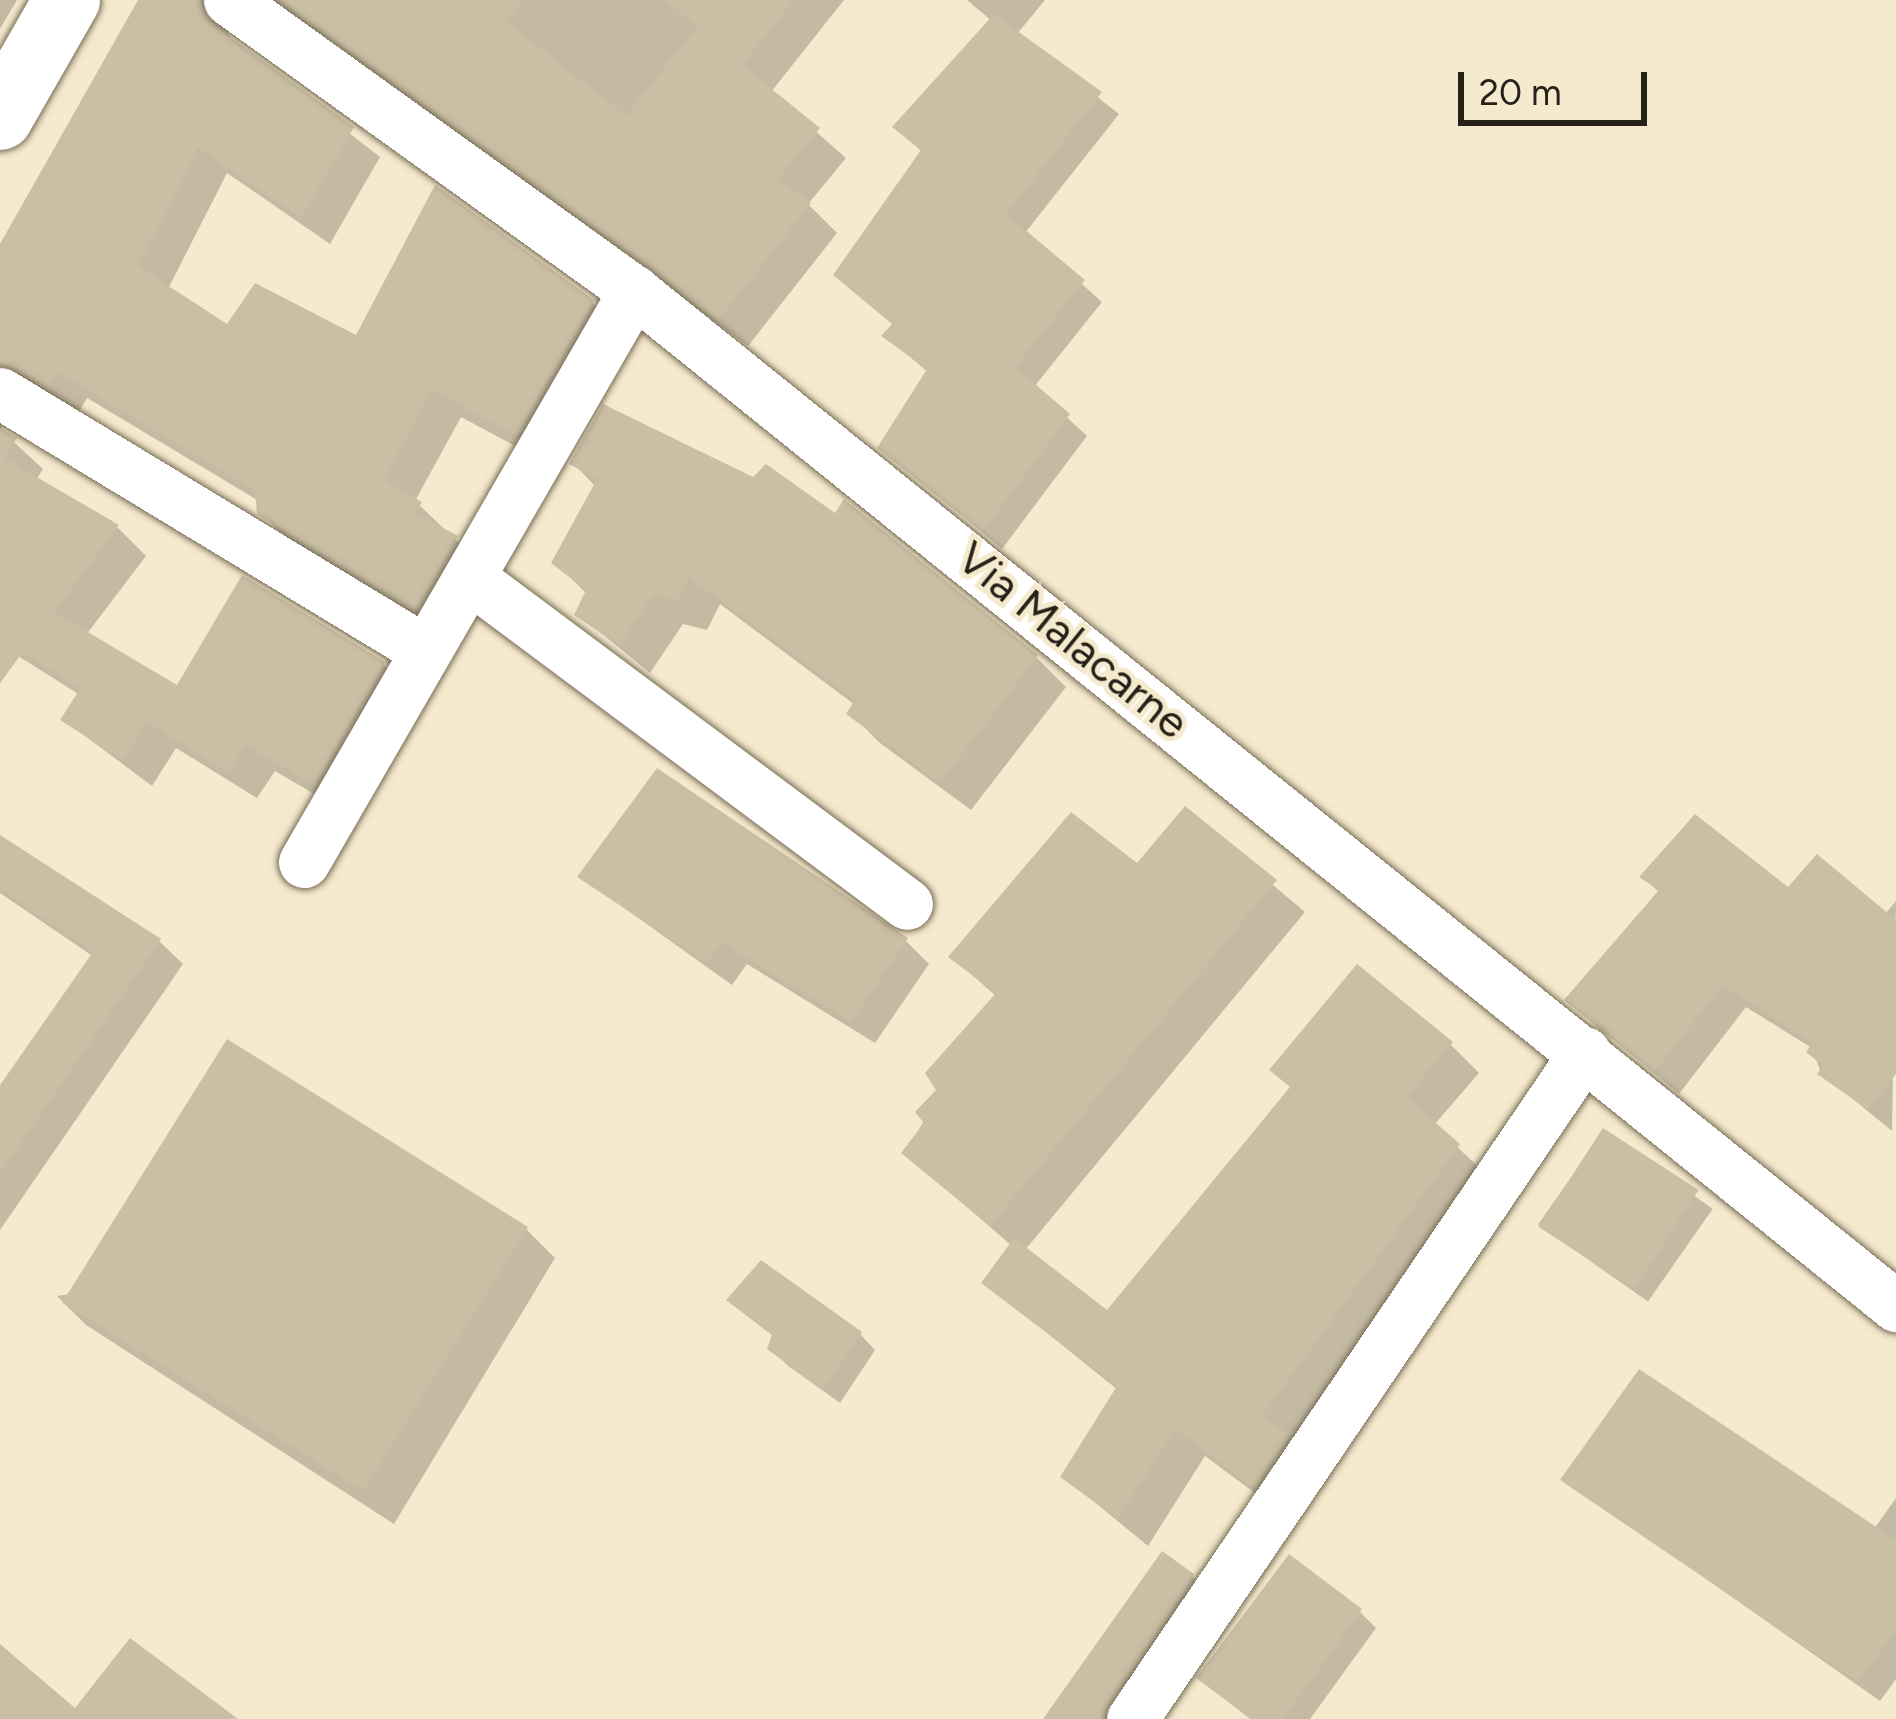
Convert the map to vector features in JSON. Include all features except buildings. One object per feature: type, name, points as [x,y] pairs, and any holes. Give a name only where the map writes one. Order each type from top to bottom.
[{"type":"main road","points":[[0,117],[67,0]]},
{"type":"street","name":"Via Malacarne","points":[[229,0],[634,291],[1896,1306]]},
{"type":"street","points":[[304,862],[422,649],[470,578],[634,291]]},
{"type":"street","points":[[0,393],[422,649]]},
{"type":"street","points":[[470,578],[908,904]]},
{"type":"street","points":[[1132,1719],[1585,1052]]}]
